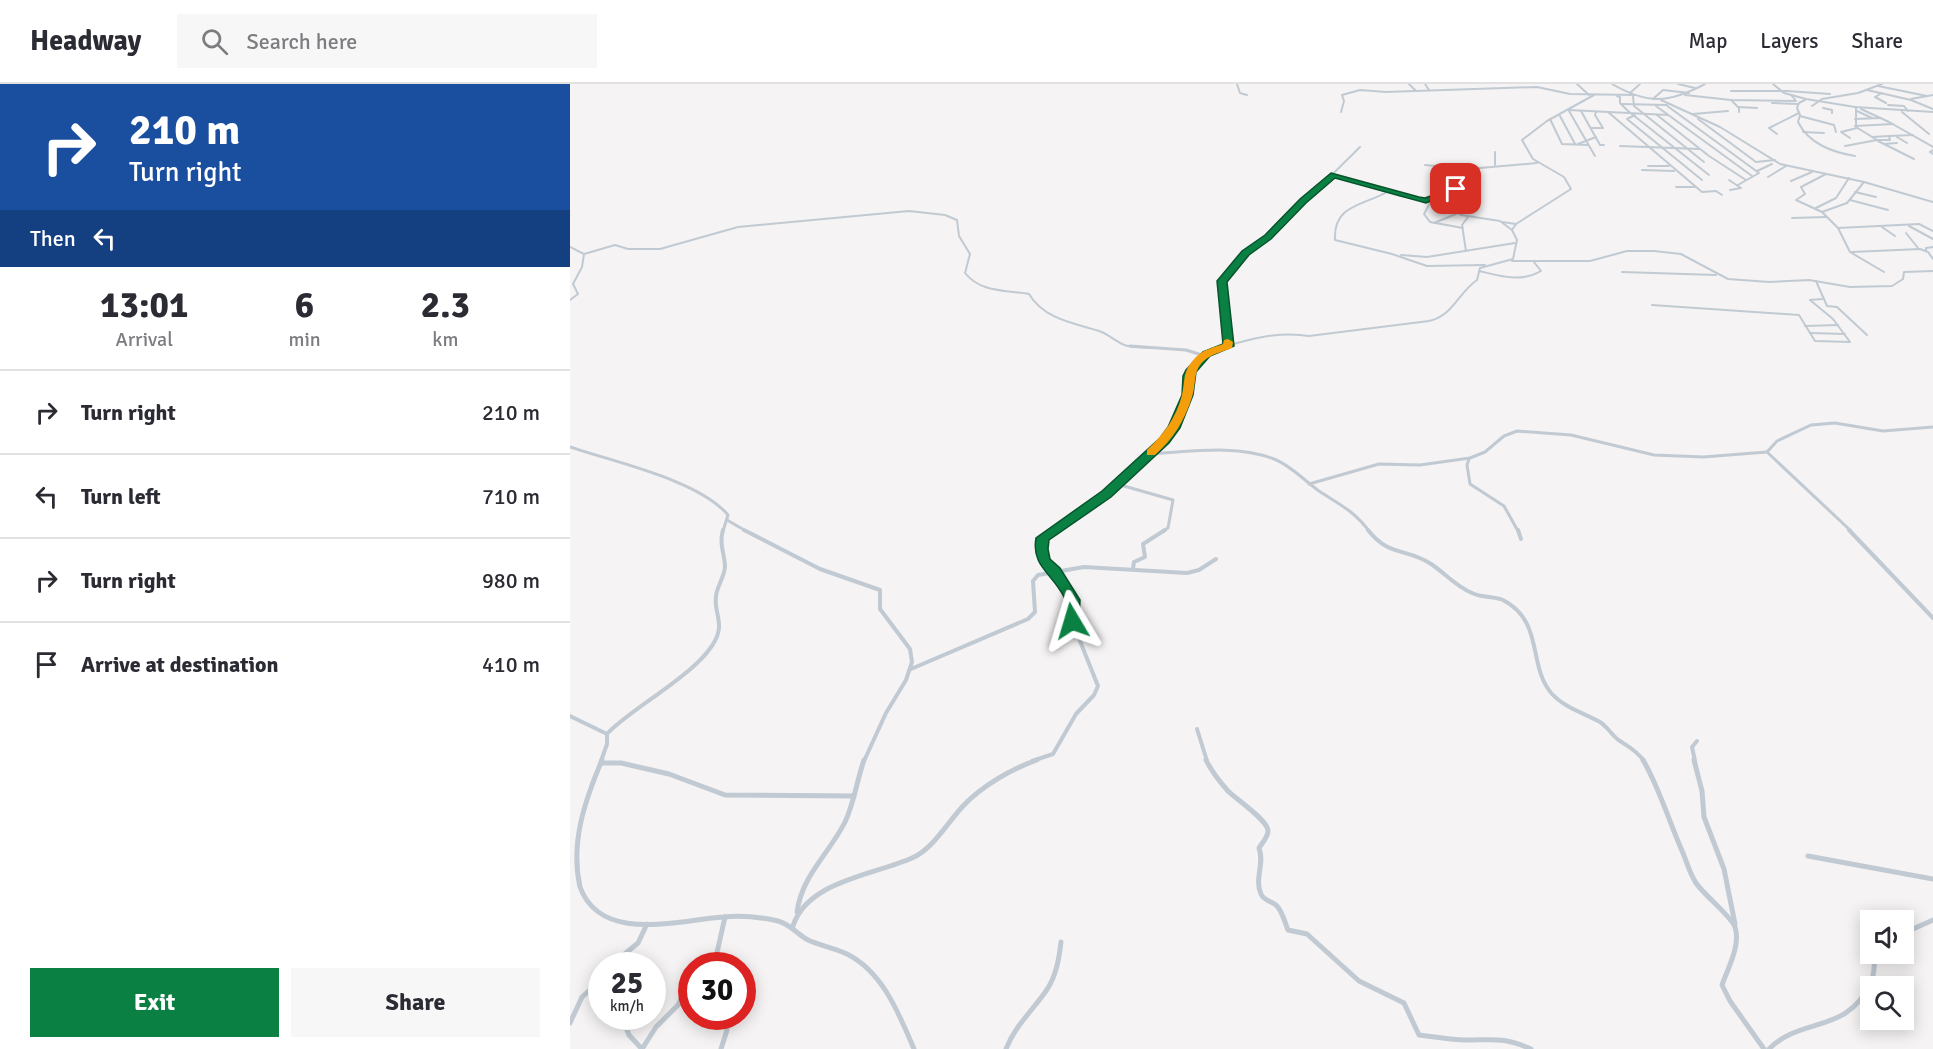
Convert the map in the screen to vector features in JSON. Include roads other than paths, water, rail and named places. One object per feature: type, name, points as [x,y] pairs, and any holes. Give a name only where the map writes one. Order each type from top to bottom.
[{"type":"street","points":[[1237,84],[1240,93],[1247,95]]},
{"type":"street","points":[[1409,84],[1416,90]]},
{"type":"street","points":[[1425,84],[1429,90]]},
{"type":"street","points":[[1446,84],[1448,89]]},
{"type":"street","points":[[1511,84],[1516,88]]},
{"type":"street","points":[[1577,84],[1589,95]]},
{"type":"street","points":[[1612,84],[1632,94]]},
{"type":"street","points":[[1632,94],[1640,84]]},
{"type":"street","points":[[1678,84],[1696,88]]},
{"type":"street","points":[[1341,112],[1344,101],[1342,95],[1354,91],[1539,87],[1567,94],[1632,94],[1661,100],[1685,95],[1705,84]]},
{"type":"street","points":[[1773,84],[1780,91],[1791,96],[1856,108],[1885,118],[1933,150]]},
{"type":"street","points":[[1812,106],[1817,100],[1882,84]]},
{"type":"street","points":[[1878,85],[1927,96]]},
{"type":"street","points":[[1653,99],[1663,90],[1690,93]]},
{"type":"street","points":[[1864,90],[1909,99],[1933,111]]},
{"type":"street","points":[[1731,91],[1780,91],[1834,95]]},
{"type":"street","points":[[1884,93],[1887,106]]},
{"type":"street","points":[[1884,93],[1875,97],[1887,106],[1908,112],[1933,111]]},
{"type":"street","points":[[1612,94],[1620,96],[1621,104],[1709,175]]},
{"type":"street","points":[[1632,94],[1633,105],[1704,162]]},
{"type":"street","points":[[1909,99],[1933,94]]},
{"type":"street","points":[[1512,230],[1516,224],[1571,189],[1562,176],[1531,158],[1522,142],[1539,125],[1560,116],[1594,95]]},
{"type":"street","points":[[1685,95],[1731,100],[1796,101],[1791,96]]},
{"type":"street","points":[[1772,104],[1798,104],[1810,99]]},
{"type":"street","points":[[1661,100],[1724,129],[1786,166],[1849,178],[1933,202]]},
{"type":"street","points":[[1731,100],[1738,107],[1739,112]]},
{"type":"street","points":[[1829,102],[1822,109],[1832,110],[1832,113]]},
{"type":"street","points":[[1621,104],[1671,105]]},
{"type":"street","points":[[1798,104],[1798,122],[1803,132],[1829,150],[1855,156]]},
{"type":"street","points":[[1924,105],[1933,104]]},
{"type":"street","points":[[1666,105],[1757,171]]},
{"type":"street","points":[[1656,106],[1726,159],[1753,176]]},
{"type":"street","points":[[1856,108],[1904,106],[1908,112]]},
{"type":"street","points":[[1738,107],[1757,108]]},
{"type":"street","points":[[1856,108],[1872,118]]},
{"type":"street","points":[[1856,108],[1856,127]]},
{"type":"street","points":[[1569,110],[1669,115]]},
{"type":"street","points":[[1569,110],[1595,156]]},
{"type":"street","points":[[1581,111],[1600,145],[1604,145]]},
{"type":"street","points":[[1693,114],[1728,111]]},
{"type":"street","points":[[1902,111],[1929,134]]},
{"type":"street","points":[[1591,128],[1603,128],[1595,115],[1596,112]]},
{"type":"street","points":[[1608,112],[1695,187],[1702,192],[1716,191],[1722,195]]},
{"type":"street","points":[[1634,114],[1627,119],[1702,180]]},
{"type":"street","points":[[1693,114],[1756,162],[1775,160]]},
{"type":"street","points":[[1657,115],[1700,150],[1746,180]]},
{"type":"street","points":[[1777,135],[1768,128],[1799,115],[1834,125],[1836,132]]},
{"type":"street","points":[[1560,116],[1575,144]]},
{"type":"street","points":[[1855,119],[1885,118]]},
{"type":"street","points":[[1550,119],[1562,144],[1588,145]]},
{"type":"street","points":[[1850,138],[1841,131],[1856,127],[1894,124]]},
{"type":"street","points":[[1856,127],[1877,141],[1914,159]]},
{"type":"street","points":[[1803,132],[1824,133]]},
{"type":"street","points":[[1872,137],[1913,135]]},
{"type":"street","points":[[1575,144],[1596,136]]},
{"type":"street","points":[[1845,146],[1890,140],[1889,136]]},
{"type":"street","points":[[1896,136],[1907,143]]},
{"type":"street","points":[[1883,144],[1897,143]]},
{"type":"street","points":[[1620,146],[1700,150]]},
{"type":"street","points":[[1228,346],[1223,279],[1249,249],[1268,237],[1303,201],[1334,175],[1360,147]]},
{"type":"street","points":[[1494,152],[1495,165]]},
{"type":"street","points":[[1425,165],[1461,169],[1538,162]]},
{"type":"street","points":[[1757,171],[1772,164]]},
{"type":"street","points":[[1648,166],[1682,165]]},
{"type":"street","points":[[1768,177],[1786,166]]},
{"type":"street","points":[[1642,170],[1675,170]]},
{"type":"street","points":[[1738,185],[1759,173],[1757,171]]},
{"type":"street","points":[[1791,181],[1812,172]]},
{"type":"street","points":[[1826,174],[1801,187],[1805,194],[1796,199],[1822,212],[1838,228],[1851,252],[1884,272]]},
{"type":"street","points":[[1334,175],[1387,192],[1441,202],[1457,214],[1468,217],[1516,224]]},
{"type":"street","points":[[1816,208],[1836,198],[1849,178]]},
{"type":"street","points":[[1729,180],[1741,188],[1730,190]]},
{"type":"street","points":[[1822,212],[1850,200],[1864,182]]},
{"type":"street","points":[[1426,200],[1462,187],[1474,186]]},
{"type":"street","points":[[1676,187],[1695,187]]},
{"type":"street","points":[[1387,192],[1359,203],[1339,217],[1335,225],[1335,240],[1398,255],[1427,266],[1485,266],[1511,261],[1590,261],[1631,250],[1681,254],[1728,279],[1816,281],[1843,286],[1887,286],[1903,279],[1904,272],[1933,271]]},
{"type":"street","points":[[1856,192],[1876,197]]},
{"type":"street","points":[[1850,200],[1888,210]]},
{"type":"street","points":[[1431,201],[1424,214],[1428,220],[1463,228]]},
{"type":"street","points":[[570,246],[584,254],[615,245],[628,249],[660,249],[738,227],[909,211],[945,215],[957,220],[959,236],[969,254],[965,273],[973,284],[1029,294],[1041,309],[1059,319],[1082,328],[1100,331],[1127,346],[1201,355],[1248,339],[1291,333],[1306,337],[1437,320],[1446,316],[1455,307],[1466,287],[1477,280],[1479,271],[1485,266]]},
{"type":"street","points":[[1434,223],[1457,214]]},
{"type":"street","points":[[1466,251],[1463,245],[1462,223],[1468,217]]},
{"type":"street","points":[[1792,218],[1827,217]]},
{"type":"street","points":[[1500,222],[1512,230],[1516,243],[1511,261]]},
{"type":"street","points":[[1838,228],[1921,225],[1933,231]]},
{"type":"street","points":[[1881,226],[1895,236]]},
{"type":"street","points":[[1908,226],[1933,239]]},
{"type":"street","points":[[1906,233],[1919,249]]},
{"type":"street","points":[[1398,255],[1427,257],[1516,243]]},
{"type":"street","points":[[1851,252],[1926,250],[1926,248],[1933,247]]},
{"type":"street","points":[[1926,250],[1933,259]]},
{"type":"street","points":[[570,300],[578,294],[573,284],[582,267],[584,254]]},
{"type":"street","points":[[1479,271],[1526,279],[1541,271],[1534,261]]},
{"type":"street","points":[[1622,272],[1666,275],[1716,274]]},
{"type":"street","points":[[1816,281],[1822,299],[1829,306],[1837,307],[1867,335]]},
{"type":"street","points":[[1652,305],[1797,315],[1817,342],[1850,342],[1839,326],[1810,300],[1822,299]]},
{"type":"street","points":[[1805,326],[1839,326]]},
{"type":"street","points":[[1810,333],[1845,334]]},
{"type":"street","points":[[797,913],[807,901],[831,887],[872,870],[904,863],[913,858],[923,851],[965,804],[978,794],[1019,766],[1047,758],[1056,751],[1076,714],[1094,695],[1098,686],[1072,621],[1072,600],[1056,572],[1043,558],[1041,549],[1043,538],[1098,501],[1164,440],[1174,428],[1189,391],[1189,375],[1201,355]]},
{"type":"street","points":[[1767,452],[1778,441],[1810,425],[1835,423],[1883,431],[1933,427]]},
{"type":"street","points":[[1309,484],[1379,464],[1420,465],[1470,458],[1485,452],[1504,436],[1517,431],[1571,435],[1654,455],[1703,457],[1767,452],[1870,549],[1933,618]]},
{"type":"street","points":[[570,447],[626,464],[710,498],[725,508],[728,520],[720,541],[725,568],[715,598],[719,629],[712,648],[686,673],[618,722],[607,734]]},
{"type":"street","points":[[1149,454],[1218,450],[1257,454],[1281,462],[1309,484],[1356,514],[1376,540],[1386,548],[1430,563],[1471,593],[1501,599],[1511,606],[1530,627],[1536,646],[1539,669],[1552,694],[1569,707],[1602,723],[1642,758],[1656,783],[1694,880],[1704,895],[1736,925]]},
{"type":"street","points":[[1470,458],[1467,465],[1470,484],[1504,506],[1521,539]]},
{"type":"street","points":[[1117,483],[1173,500],[1174,504],[1168,528],[1143,544],[1145,557],[1134,562],[1133,569]]},
{"type":"street","points":[[728,520],[773,547],[849,580],[879,590],[880,609],[910,649],[912,656],[911,669],[863,764],[843,827],[801,888],[793,926]]},
{"type":"street","points":[[911,669],[1028,619],[1036,608],[1034,578],[1084,567],[1187,573],[1199,570],[1216,559]]},
{"type":"street","points":[[570,716],[607,734]]},
{"type":"street","points":[[1197,729],[1213,774],[1268,828],[1268,834],[1259,848],[1263,858],[1259,877],[1260,892],[1262,897],[1278,906],[1288,930],[1307,934],[1359,981],[1404,1003],[1419,1035],[1465,1040],[1494,1038],[1512,1041],[1531,1049]]},
{"type":"street","points":[[607,734],[608,740],[601,763],[574,836],[572,865],[591,907],[612,920],[647,924],[693,922],[725,917],[778,921],[793,926],[809,940],[845,953],[865,966],[890,998],[914,1049]]},
{"type":"street","points":[[1696,741],[1692,747],[1702,791],[1704,817],[1724,869],[1736,925],[1737,937],[1734,952],[1722,985],[1730,1001],[1764,1049]]},
{"type":"street","points":[[601,763],[621,763],[669,774],[725,795],[854,796]]},
{"type":"street","points":[[1808,856],[1933,879]]},
{"type":"street","points":[[717,952],[725,917]]},
{"type":"street","points":[[1914,929],[1933,920]]},
{"type":"street","points":[[627,952],[638,943],[647,924]]},
{"type":"street","points":[[1006,1049],[1017,1026],[1046,990],[1059,962],[1061,942]]},
{"type":"street","points":[[1769,1049],[1778,1040],[1790,1034],[1834,1021],[1850,1012],[1872,981],[1874,964]]},
{"type":"street","points":[[570,1023],[582,997],[588,992]]},
{"type":"street","points":[[627,1030],[639,1048],[678,1005]]},
{"type":"street","points":[[721,1049],[727,1030]]}]
